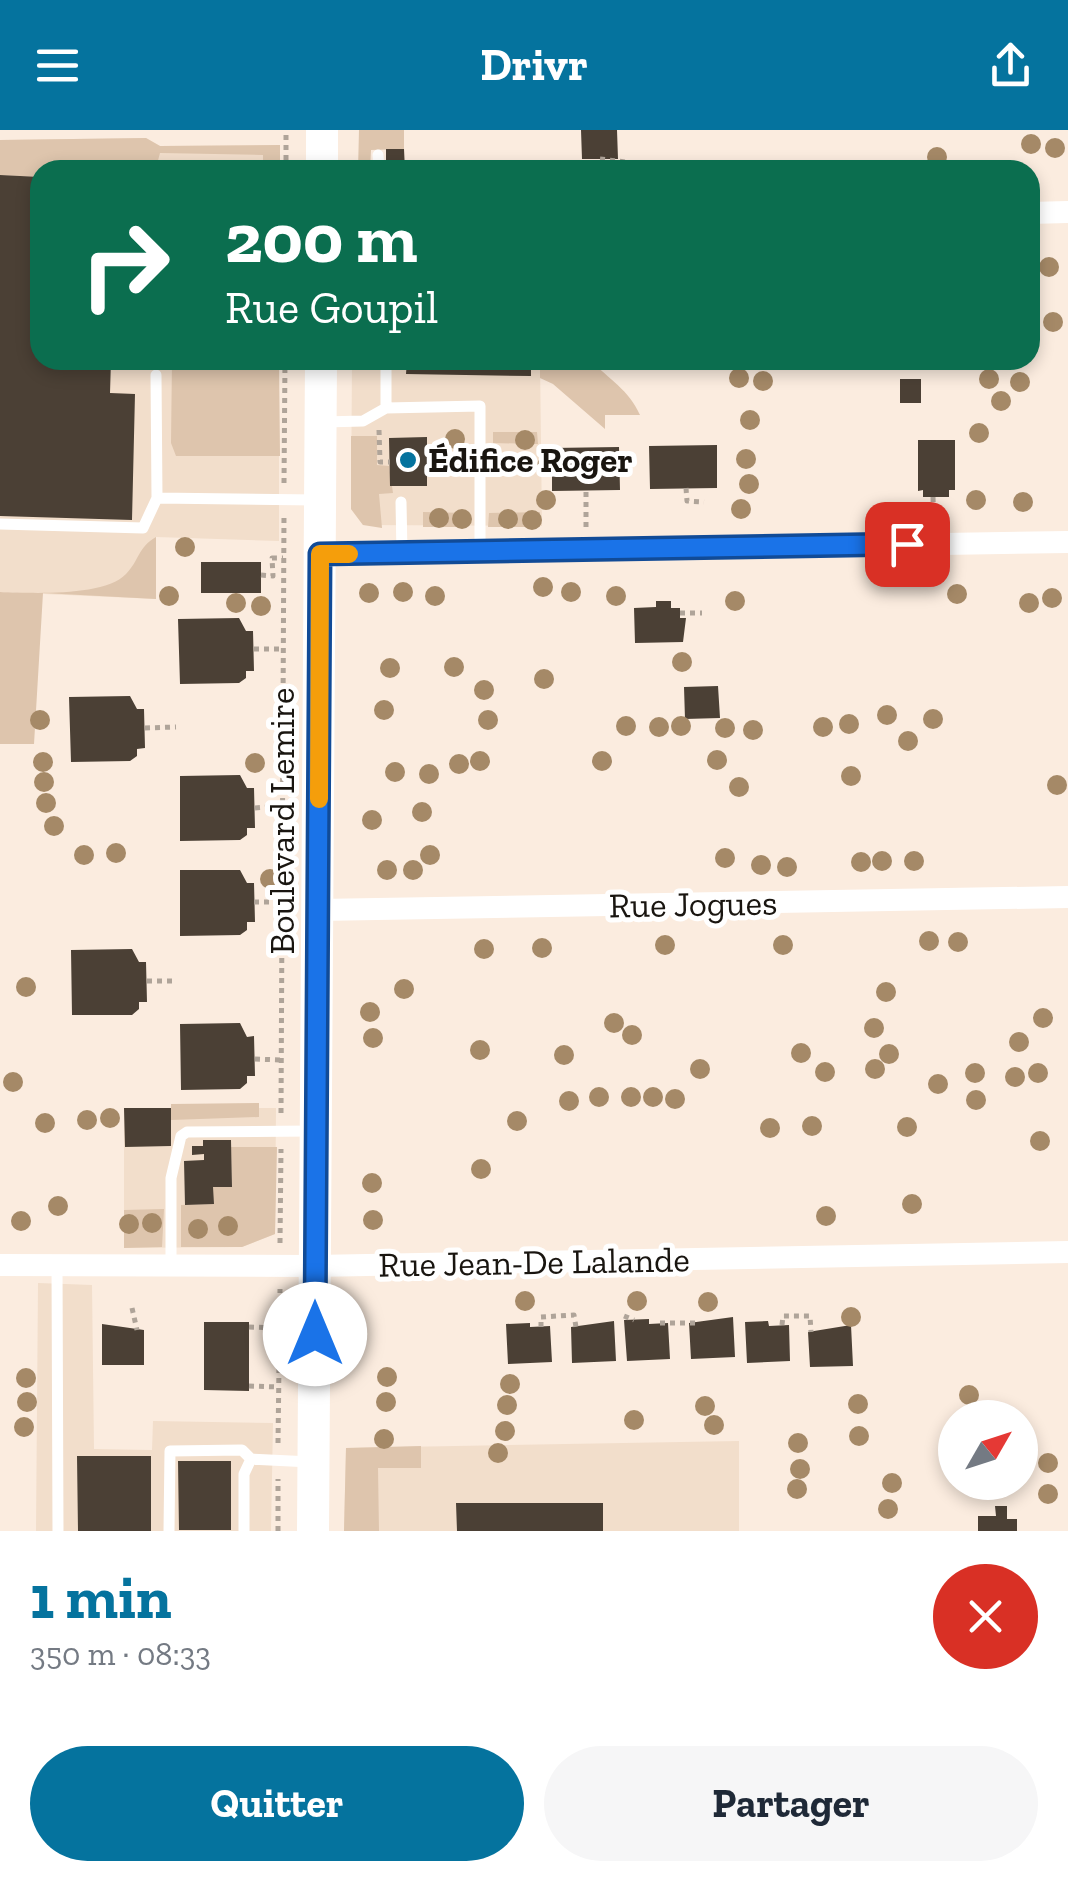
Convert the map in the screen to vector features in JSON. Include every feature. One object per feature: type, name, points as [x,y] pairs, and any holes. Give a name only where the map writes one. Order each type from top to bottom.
[{"type":"main road","points":[[322,130],[322,160]]},
{"type":"main road","name":"Boulevard Lemire","points":[[313,1531],[321,370]]},
{"type":"street","points":[[1040,213],[1068,212]]},
{"type":"street","points":[[320,554],[1068,542]]},
{"type":"street","name":"Rue Jogues","points":[[318,910],[1068,897]]},
{"type":"street","name":"Rue Jean-De Lalande","points":[[0,1265],[315,1266],[1068,1252]]},
{"type":"lane","points":[[314,130],[322,130]]},
{"type":"lane","points":[[378,155],[378,160]]},
{"type":"lane","points":[[386,370],[386,408]]},
{"type":"lane","points":[[0,524],[143,528],[157,498],[156,374]]},
{"type":"lane","points":[[321,422],[363,421],[386,408],[480,406],[480,552]]},
{"type":"lane","points":[[157,498],[320,500]]},
{"type":"lane","points":[[401,502],[402,553]]},
{"type":"lane","points":[[171,1134],[316,1130]]},
{"type":"lane","points":[[172,1266],[172,1168],[177,1145],[187,1132]]},
{"type":"lane","points":[[57,1265],[58,1531]]},
{"type":"lane","points":[[169,1531],[170,1450],[242,1450],[252,1459],[314,1462]]},
{"type":"lane","points":[[244,1531],[244,1474],[252,1459]]},
{"type":"path","points":[[286,130],[286,160]]},
{"type":"path","points":[[600,159],[609,160]]},
{"type":"path","points":[[284,370],[284,457]]},
{"type":"path","points":[[380,436],[380,462],[390,462]]},
{"type":"path","points":[[686,488],[687,501],[704,502]]},
{"type":"path","points":[[586,490],[586,550]]},
{"type":"path","name":"Boulevard Lemire","points":[[281,1118],[284,524]]},
{"type":"path","points":[[261,575],[273,576],[272,558],[284,558]]},
{"type":"path","points":[[680,613],[702,613]]},
{"type":"path","points":[[254,649],[282,649]]},
{"type":"path","points":[[145,728],[176,727]]},
{"type":"path","points":[[254,808],[282,806]]},
{"type":"path","points":[[254,902],[282,902]]},
{"type":"path","points":[[147,981],[174,982]]},
{"type":"path","points":[[255,1059],[281,1060]]},
{"type":"path","points":[[280,1234],[281,1147]]},
{"type":"path","points":[[278,1445],[280,1303]]},
{"type":"path","points":[[132,1308],[137,1330]]},
{"type":"path","points":[[541,1327],[541,1317],[574,1315],[576,1327]]},
{"type":"path","points":[[624,1316],[634,1320]]},
{"type":"path","points":[[782,1326],[782,1316],[810,1316],[811,1332]]},
{"type":"path","points":[[660,1323],[697,1323]]},
{"type":"path","points":[[249,1328],[280,1328]]},
{"type":"path","points":[[249,1386],[279,1387]]},
{"type":"path","points":[[278,1476],[278,1531]]},
{"type":"shaded area","points":[[359,130],[404,130],[404,149],[371,150],[370,160],[358,160]]},
{"type":"shaded area","points":[[146,138],[160,146],[280,145],[280,160],[30,160],[30,370],[279,370],[279,541],[156,537],[156,599],[0,592],[0,140]]},
{"type":"shaded area","points":[[146,138],[160,146],[280,145],[280,160],[263,160],[263,155],[160,153],[158,160],[30,160],[30,176],[0,175],[0,140]]},
{"type":"shaded area","points":[[172,370],[279,370],[280,456],[176,456],[171,443]]},
{"type":"shaded area","points":[[352,370],[540,370],[542,526],[363,525],[351,509]]},
{"type":"shaded area","points":[[540,370],[601,370],[624,392],[640,415],[605,415],[605,429],[553,384],[540,378]]},
{"type":"shaded area","points":[[493,432],[537,432],[538,444],[493,443]]},
{"type":"shaded area","points":[[351,436],[377,436],[377,465],[389,466],[393,493],[379,494],[382,528],[363,525],[351,509]]},
{"type":"shaded area","points":[[423,512],[468,513],[467,527],[423,527]]},
{"type":"shaded area","points":[[540,512],[540,527],[488,527],[489,513]]},
{"type":"shaded area","points":[[156,537],[156,599],[43,593],[34,744],[0,744],[0,592],[66,592],[101,587],[126,574]]},
{"type":"shaded area","points":[[259,1103],[259,1117],[171,1120],[171,1104]]},
{"type":"shaded area","points":[[124,1108],[276,1108],[275,1234],[242,1247],[124,1248]]},
{"type":"shaded area","points":[[231,1147],[277,1147],[275,1234],[242,1247],[181,1247],[181,1205],[213,1204],[213,1187],[232,1186]]},
{"type":"shaded area","points":[[164,1209],[162,1247],[124,1248],[124,1210]]},
{"type":"shaded area","points":[[38,1283],[92,1285],[94,1449],[152,1450],[153,1421],[273,1423],[271,1531],[36,1531]]},
{"type":"shaded area","points":[[739,1441],[739,1531],[344,1531],[346,1448]]},
{"type":"shaded area","points":[[421,1446],[421,1468],[378,1468],[379,1531],[344,1531],[346,1448]]},
{"type":"building","points":[[581,130],[617,130],[618,159],[582,159]]},
{"type":"building","points":[[386,149],[404,149],[405,160],[386,160]]},
{"type":"building","points":[[0,175],[30,176],[30,370],[111,370],[110,393],[135,394],[132,520],[0,516]]},
{"type":"building","points":[[406,370],[531,370],[531,376],[406,374]]},
{"type":"building","points":[[900,379],[921,379],[921,403],[900,403]]},
{"type":"building","name":"Édifice Roger","points":[[427,437],[427,486],[390,486],[389,438]]},
{"type":"building","points":[[918,440],[955,440],[955,490],[949,490],[949,497],[923,497],[923,490],[918,491]]},
{"type":"building","points":[[717,445],[717,488],[650,489],[649,446]]},
{"type":"building","points":[[619,447],[620,490],[552,491],[552,448]]},
{"type":"building","points":[[201,562],[261,562],[261,593],[201,593]]},
{"type":"building","points":[[656,601],[671,601],[671,608],[680,608],[680,618],[686,618],[683,642],[635,643],[634,608],[656,607]]},
{"type":"building","points":[[239,618],[246,631],[253,631],[254,671],[246,671],[246,678],[239,683],[180,684],[178,619]]},
{"type":"building","points":[[718,686],[720,718],[685,719],[684,687]]},
{"type":"building","points":[[130,696],[137,709],[144,709],[145,748],[137,749],[137,756],[130,761],[71,762],[69,697]]},
{"type":"building","points":[[240,775],[247,788],[254,788],[255,828],[247,828],[247,835],[240,840],[180,841],[180,776]]},
{"type":"building","points":[[180,870],[240,870],[247,883],[254,883],[255,922],[247,922],[247,930],[240,935],[180,936]]},
{"type":"building","points":[[132,949],[139,962],[146,962],[147,1002],[139,1002],[139,1009],[132,1015],[72,1015],[71,950]]},
{"type":"building","points":[[240,1023],[247,1037],[254,1036],[255,1076],[247,1076],[247,1083],[240,1089],[181,1090],[180,1024]]},
{"type":"building","points":[[124,1108],[171,1108],[171,1146],[125,1147]]},
{"type":"building","points":[[203,1140],[231,1140],[232,1187],[213,1187],[214,1204],[185,1205],[184,1161],[204,1160],[204,1154],[192,1155],[192,1146],[203,1146]]},
{"type":"building","points":[[733,1317],[735,1357],[691,1359],[689,1323]]},
{"type":"building","points":[[649,1319],[649,1324],[668,1323],[670,1359],[627,1361],[624,1320]]},
{"type":"building","points":[[614,1321],[616,1361],[572,1363],[571,1327]]},
{"type":"building","points":[[768,1321],[769,1326],[789,1325],[790,1361],[747,1363],[745,1322]]},
{"type":"building","points":[[204,1322],[249,1322],[249,1391],[204,1390]]},
{"type":"building","points":[[530,1323],[530,1327],[550,1326],[552,1362],[508,1364],[506,1324]]},
{"type":"building","points":[[102,1324],[144,1330],[144,1365],[102,1365]]},
{"type":"building","points":[[851,1325],[853,1366],[810,1367],[808,1332]]},
{"type":"building","points":[[77,1456],[151,1456],[151,1531],[78,1531]]},
{"type":"building","points":[[178,1461],[231,1461],[231,1530],[179,1530]]},
{"type":"building","points":[[456,1503],[603,1503],[603,1531],[457,1531]]},
{"type":"building","points":[[995,1506],[1007,1506],[1007,1519],[1017,1519],[1017,1531],[978,1531],[978,1516],[996,1516]]},
{"type":"slow traffic","points":[[319,799],[320,554],[349,554]]},
{"type":"place","name":"Édifice Roger","points":[[408,460]]},
{"type":"route","points":[[315,1334],[320,554],[907,544]]}]
